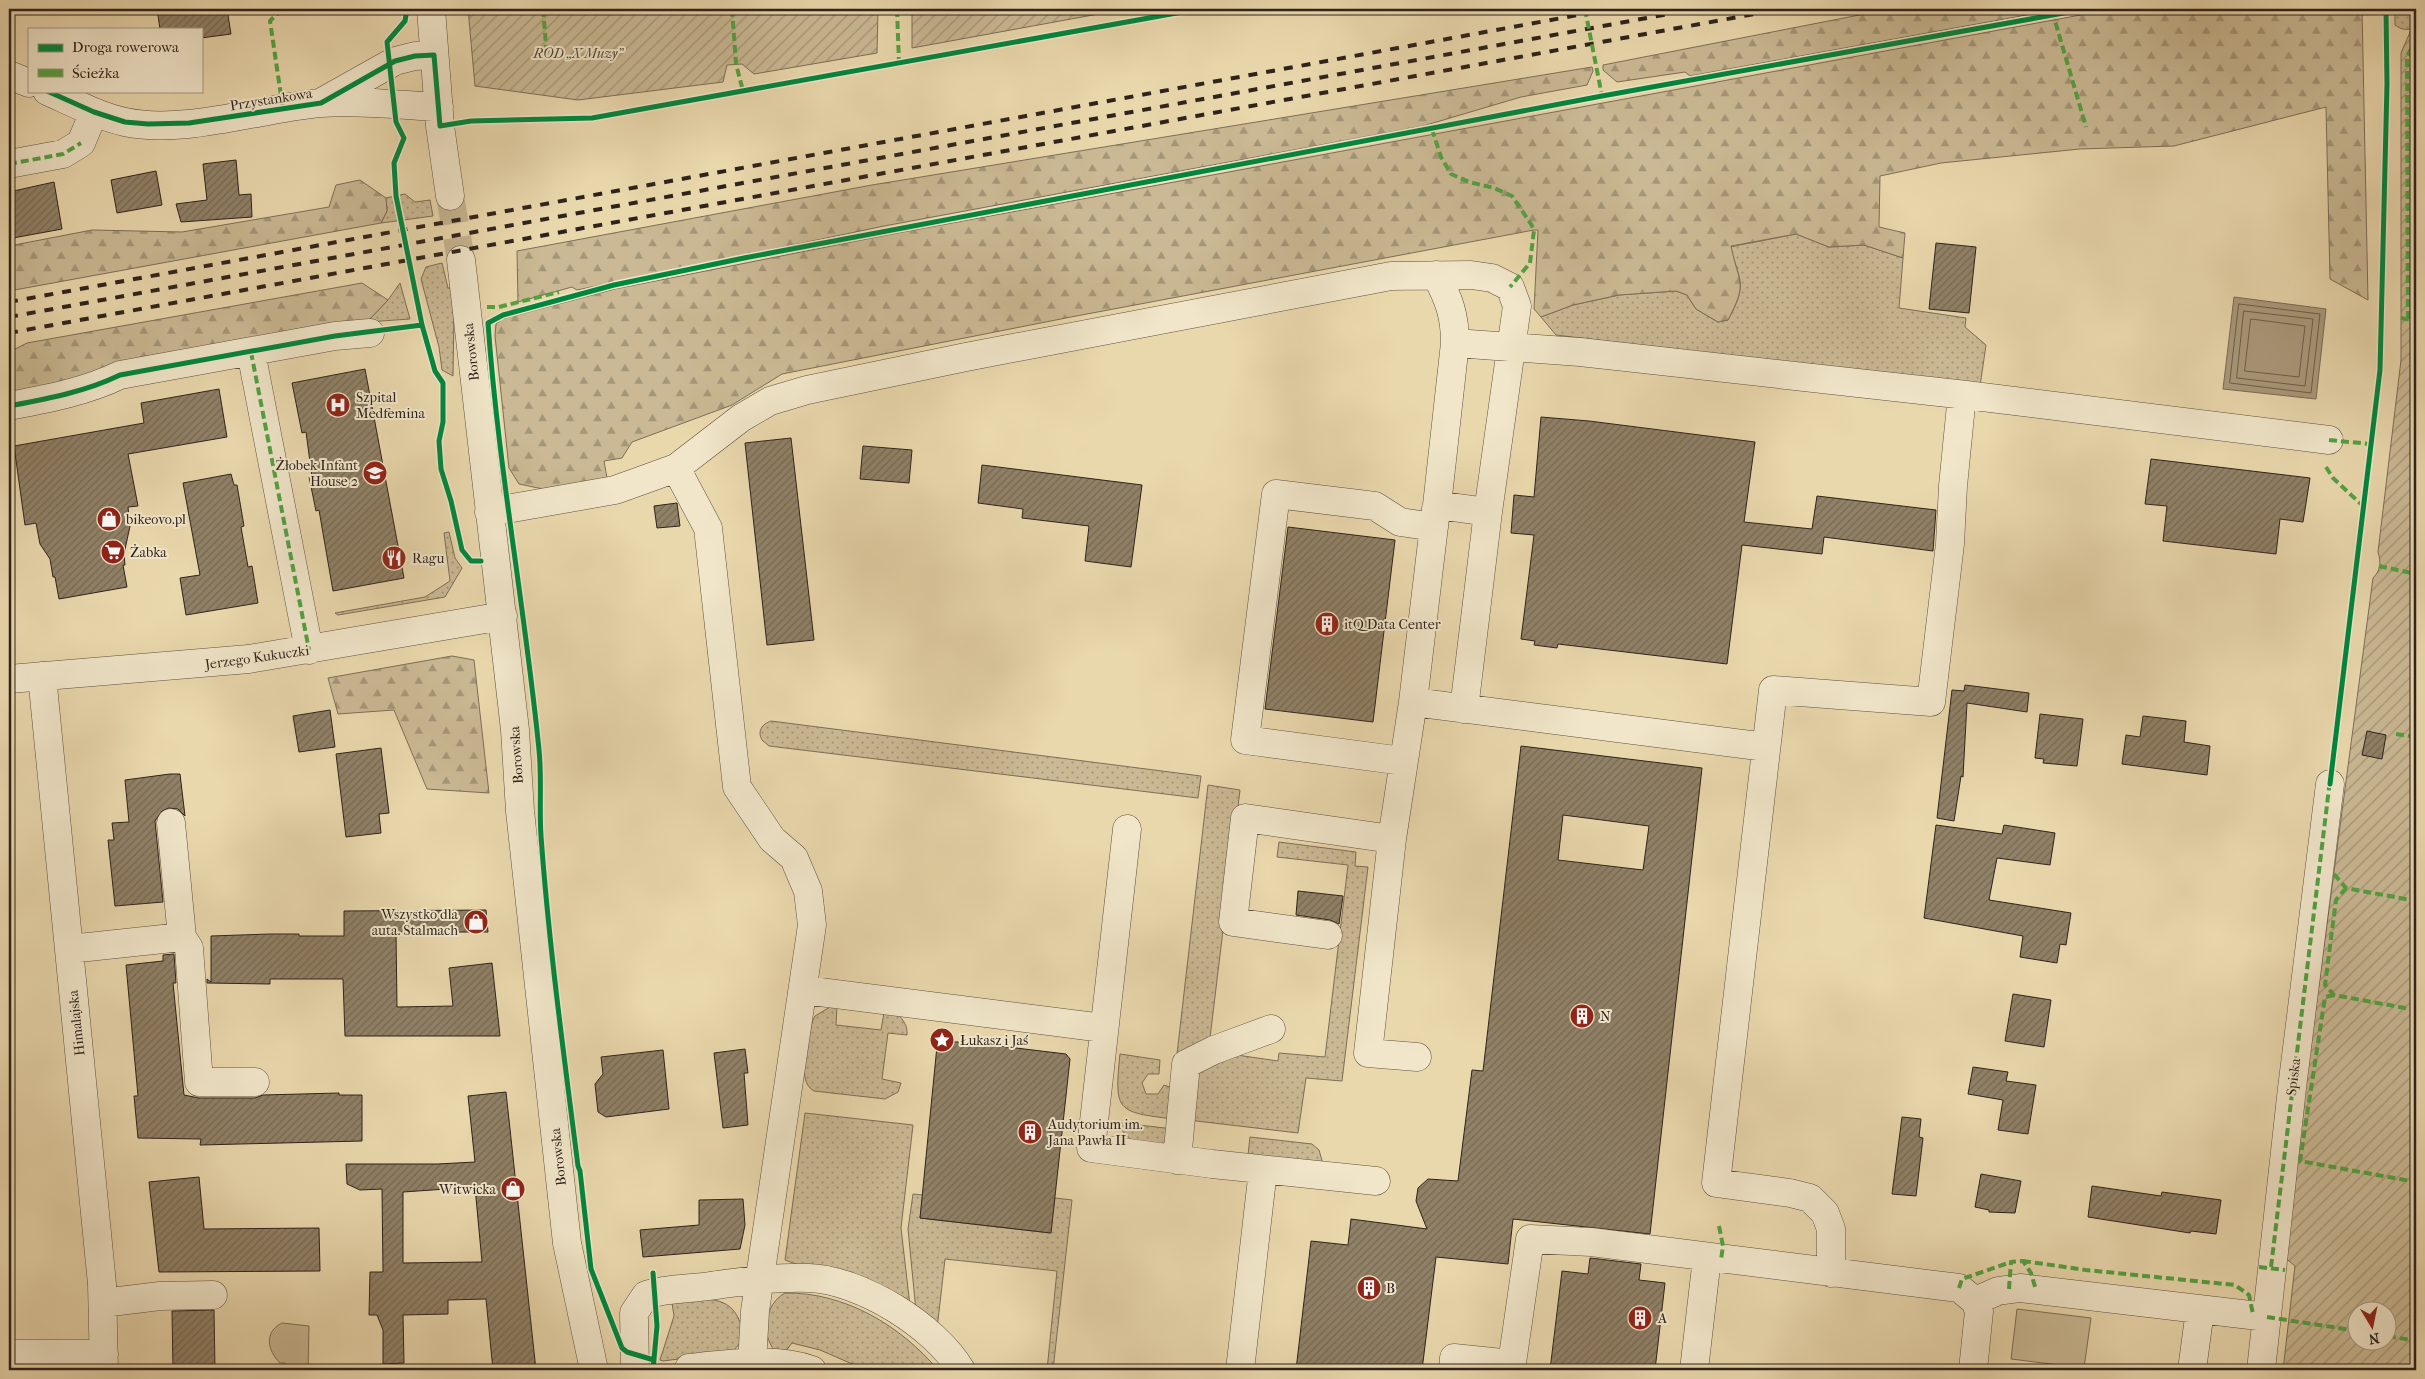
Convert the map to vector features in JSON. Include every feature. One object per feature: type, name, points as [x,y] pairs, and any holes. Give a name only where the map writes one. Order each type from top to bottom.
[{"type":"street","points":[[431,9],[439,116],[450,196]]},
{"type":"street","name":"Przystankowa","points":[[321,103],[395,61],[415,56],[434,55]]},
{"type":"street","points":[[9,75],[28,83]]},
{"type":"street","name":"Przystankowa","points":[[49,92],[94,112],[125,122],[189,123],[321,103],[439,116]]},
{"type":"street","points":[[9,164],[63,154],[81,143],[94,112]]},
{"type":"street","name":"Borowska","points":[[460,260],[516,730],[520,810],[568,1250],[594,1370]]},
{"type":"street","points":[[489,512],[615,490],[676,468],[742,418],[770,401],[806,390],[966,357],[1391,276],[1471,274],[1492,278],[1510,287],[1517,306],[1488,512],[1464,709]]},
{"type":"street","points":[[1417,1057],[1368,1053],[1392,839],[1413,702],[1455,343],[1455,322],[1448,297],[1436,275]]},
{"type":"street","points":[[9,406],[76,391],[110,381],[120,375],[335,336],[370,333]]},
{"type":"street","points":[[1455,343],[1580,352],[1962,395],[2329,440]]},
{"type":"street","points":[[251,352],[309,650]]},
{"type":"street","points":[[1831,1273],[1831,1229],[1825,1213],[1810,1198],[1790,1192],[1716,1183],[1773,690],[1931,702],[1950,544],[1953,486],[1962,395]]},
{"type":"street","points":[[676,468],[708,528],[722,670],[737,787],[772,839],[794,858],[808,891],[812,925],[762,1279],[755,1311],[752,1363]]},
{"type":"street","points":[[1403,761],[1245,740],[1276,494],[1376,506],[1400,522],[1435,516],[1488,512]]},
{"type":"street","name":"Jerzego Kukuczki","points":[[9,679],[200,665],[309,650],[503,616]]},
{"type":"street","name":"Himalajska","points":[[42,676],[103,1303],[104,1362]]},
{"type":"street","points":[[1413,702],[1766,747]]},
{"type":"street","name":"Spiska","points":[[2261,1370],[2292,1088],[2330,784]]},
{"type":"street","points":[[1328,935],[1234,922],[1245,818],[1392,839]]},
{"type":"street","points":[[171,823],[182,937],[188,948],[199,1082],[254,1082]]},
{"type":"street","points":[[1127,829],[1103,1028],[1092,1148],[1263,1170],[1376,1181]]},
{"type":"street","points":[[69,949],[182,937]]},
{"type":"street","points":[[804,990],[1103,1028]]},
{"type":"street","points":[[1177,1160],[1186,1064],[1214,1050],[1271,1029]]},
{"type":"street","points":[[1240,1370],[1263,1170]]},
{"type":"street","points":[[1453,1370],[1454,1358],[1512,1367],[1530,1239],[1591,1242],[1959,1288],[1975,1301],[1979,1322],[1973,1370]]},
{"type":"street","name":"Borowska","points":[[568,1250],[565,1264],[575,1370]]},
{"type":"street","points":[[1694,1370],[1707,1258]]},
{"type":"street","points":[[635,1370],[634,1313],[646,1296],[668,1290],[762,1279],[811,1278],[853,1288],[895,1309],[915,1322],[945,1350],[961,1370]]},
{"type":"street","points":[[1975,1301],[1998,1291],[2020,1288],[2268,1317]]},
{"type":"street","points":[[103,1303],[160,1296],[213,1295]]},
{"type":"street","points":[[2192,1370],[2200,1310]]},
{"type":"street","points":[[9,1354],[104,1362]]},
{"type":"street","points":[[689,1368],[752,1363],[786,1364],[812,1370]]},
{"type":"green space","name":"ROD „X Muzy”","points":[[468,9],[878,9],[877,53],[754,74],[742,64],[727,65],[723,82],[578,100],[475,86]]},
{"type":"green space","points":[[912,9],[1126,9],[912,48]]},
{"type":"green space","points":[[1890,9],[2060,9],[1690,76],[1685,72],[1617,82],[1603,70],[1603,65]]},
{"type":"green space","points":[[2113,9],[2362,9],[2368,300],[2330,279],[2326,107],[2174,146],[2080,149],[1941,163],[1880,176],[1879,227],[1905,233],[1903,258],[1864,245],[1829,247],[1796,234],[1731,246],[1739,277],[1740,290],[1728,320],[1718,322],[1696,309],[1687,295],[1676,291],[1619,295],[1573,305],[1541,317],[1534,309],[1538,230],[1534,230],[1071,317],[782,374],[732,405],[632,442],[622,458],[604,461],[607,478],[548,490],[519,484],[509,468],[495,336],[496,324],[502,319],[615,289],[887,235]]},
{"type":"green space","points":[[2395,9],[2416,9],[2416,27],[2405,29],[2395,25]]},
{"type":"green space","points":[[2416,27],[2416,1370],[2283,1370],[2295,1266],[2283,1256],[2373,578],[2380,566],[2378,552],[2401,360],[2401,53],[2411,30]]},
{"type":"green space","points":[[1592,67],[1593,71],[1587,85],[1521,97],[1423,126],[884,226],[577,290],[572,287],[518,302],[517,251],[872,185]]},
{"type":"green space","points":[[360,180],[386,198],[387,211],[381,223],[9,291],[9,246],[92,230],[182,232],[329,207],[336,185]]},
{"type":"green space","points":[[405,194],[415,202],[430,200],[433,216],[381,223],[387,211],[386,198]]},
{"type":"green space","points":[[1796,234],[1829,247],[1864,245],[1903,258],[1899,308],[1966,318],[1965,327],[1986,345],[1980,386],[1556,335],[1541,317],[1573,305],[1619,295],[1676,291],[1687,295],[1696,309],[1718,322],[1728,320],[1740,291],[1739,277],[1730,247]]},
{"type":"green space","points":[[442,263],[448,288],[451,288],[454,312],[453,376],[442,370],[439,347],[421,279],[426,267]]},
{"type":"green space","points":[[362,283],[388,300],[367,322],[9,400],[9,365],[13,350],[27,343]]},
{"type":"green space","points":[[400,283],[410,319],[367,322],[388,300]]},
{"type":"green space","points":[[449,532],[455,558],[462,568],[445,597],[338,615],[335,613],[425,597],[450,581],[444,533]]},
{"type":"green space","points":[[452,656],[474,660],[489,793],[427,789],[394,710],[338,714],[328,678]]},
{"type":"green space","points":[[771,721],[1201,776],[1198,798],[769,746],[762,740],[760,731],[765,724]]},
{"type":"green space","points":[[1208,785],[1240,790],[1209,1046],[1177,1054]]},
{"type":"green space","points":[[1279,842],[1356,852],[1355,866],[1368,867],[1342,1081],[1306,1078],[1298,1133],[1188,1120],[1194,1066],[1216,1052],[1278,1061],[1279,1053],[1325,1057],[1348,865],[1277,857]]},
{"type":"green space","points":[[830,1007],[837,1007],[836,1025],[881,1030],[884,1013],[898,1014],[900,1016],[906,1026],[907,1035],[888,1033],[882,1079],[901,1083],[898,1092],[885,1099],[814,1091],[808,1086],[804,1070],[812,1022],[815,1016]]},
{"type":"green space","points":[[1120,1054],[1160,1060],[1159,1074],[1148,1074],[1142,1083],[1146,1094],[1158,1094],[1164,1085],[1175,1089],[1173,1119],[1140,1114],[1130,1111],[1123,1106],[1119,1098],[1118,1088]]},
{"type":"green space","points":[[805,1113],[913,1125],[901,1228],[910,1306],[785,1260]]},
{"type":"green space","points":[[1114,1122],[1173,1129],[1171,1147],[1131,1140]]},
{"type":"green space","points":[[1250,1137],[1312,1144],[1319,1150],[1323,1164],[1248,1155]]},
{"type":"green space","points":[[913,1194],[923,1195],[920,1218],[1050,1233],[1055,1198],[1072,1200],[1053,1370],[1047,1370],[1057,1271],[945,1259],[937,1329],[916,1311],[908,1229]]},
{"type":"green space","points":[[785,1293],[829,1298],[850,1305],[870,1315],[907,1339],[938,1370],[866,1370],[820,1350],[792,1343],[785,1352],[775,1351],[767,1336],[767,1320],[773,1304]]},
{"type":"green space","points":[[702,1299],[720,1301],[732,1309],[740,1321],[744,1339],[732,1352],[660,1360],[674,1316],[672,1303]]},
{"type":"green space","points":[[2017,1309],[2091,1318],[2084,1368],[2011,1359]]},
{"type":"green space","points":[[282,1323],[309,1326],[308,1370],[286,1370],[285,1363],[280,1363],[272,1353],[269,1341],[270,1336],[272,1331]]},
{"type":"water","points":[[2234,297],[2326,309],[2316,399],[2223,389]]},
{"type":"building","points":[[157,9],[227,9],[231,34],[202,38],[202,28],[160,28]]},
{"type":"building","points":[[236,160],[239,195],[251,194],[252,217],[181,222],[176,204],[207,200],[203,164]]},
{"type":"building","points":[[156,171],[162,205],[117,213],[111,180]]},
{"type":"building","points":[[54,182],[62,229],[13,238],[11,224],[14,219],[9,192]]},
{"type":"building","points":[[1936,243],[1976,247],[1969,313],[1929,309]]},
{"type":"building","points":[[365,369],[404,578],[333,591],[319,510],[316,511],[309,477],[312,477],[306,432],[302,433],[292,383]]},
{"type":"building","points":[[219,389],[227,437],[128,454],[138,506],[128,507],[130,526],[124,554],[125,565],[123,565],[127,587],[59,599],[50,559],[40,544],[36,523],[25,525],[14,446],[144,423],[141,403]]},
{"type":"building","points":[[1541,417],[1589,421],[1755,442],[1744,522],[1812,529],[1817,496],[1936,510],[1933,551],[1824,537],[1822,554],[1742,545],[1727,664],[1558,644],[1557,648],[1534,645],[1535,641],[1521,639],[1534,535],[1511,533],[1514,495],[1534,497]]},
{"type":"building","points":[[791,438],[814,640],[767,645],[745,443]]},
{"type":"building","points":[[863,446],[912,450],[909,483],[860,479]]},
{"type":"building","points":[[2151,459],[2310,478],[2303,522],[2280,519],[2276,554],[2163,541],[2167,506],[2145,504]]},
{"type":"building","points":[[982,465],[1142,485],[1131,567],[1085,561],[1089,526],[1022,518],[1023,509],[978,503]]},
{"type":"building","points":[[231,474],[234,485],[237,485],[244,526],[241,527],[248,567],[252,566],[258,603],[186,615],[180,578],[200,575],[183,483]]},
{"type":"building","points":[[677,503],[680,526],[657,528],[654,506]]},
{"type":"building","name":"itQ Data Center","points":[[1288,527],[1395,540],[1373,722],[1265,709]]},
{"type":"building","points":[[1965,685],[2029,693],[2027,712],[1967,703],[1963,777],[1961,776],[1954,821],[1937,818],[1952,690],[1964,691]]},
{"type":"building","points":[[330,710],[335,747],[299,752],[293,716]]},
{"type":"building","points":[[2040,714],[2083,719],[2077,766],[2043,763],[2044,759],[2035,758]]},
{"type":"building","points":[[2143,716],[2186,721],[2184,742],[2210,746],[2207,775],[2122,764],[2126,735],[2140,737]]},
{"type":"building","points":[[2367,731],[2386,735],[2382,759],[2362,755]]},
{"type":"building","name":"N","points":[[1521,746],[1702,768],[1650,1234],[1513,1219],[1508,1264],[1436,1257],[1422,1370],[1296,1370],[1311,1241],[1348,1245],[1351,1219],[1427,1229],[1416,1201],[1418,1188],[1428,1179],[1458,1181],[1472,1070],[1483,1071]],"holes":[[[1563,815],[1649,826],[1643,870],[1558,860]]]},
{"type":"building","points":[[381,748],[389,813],[379,814],[381,833],[346,837],[336,754]]},
{"type":"building","points":[[180,774],[185,816],[178,809],[169,808],[162,811],[155,821],[163,902],[115,906],[108,840],[114,840],[112,823],[129,822],[125,780]]},
{"type":"building","points":[[1936,825],[2002,834],[2004,825],[2055,833],[2050,865],[1997,858],[1989,900],[2071,913],[2066,945],[2060,944],[2057,963],[2020,957],[2023,936],[1924,918]]},
{"type":"building","points":[[1298,891],[1343,896],[1339,924],[1330,920],[1296,915]]},
{"type":"building","points":[[486,910],[488,932],[396,932],[397,1007],[453,1006],[449,968],[492,963],[500,1036],[345,1036],[343,979],[270,979],[270,984],[207,983],[207,979],[211,982],[211,936],[299,934],[299,936],[344,936],[344,911]]},
{"type":"building","points":[[174,954],[176,983],[173,983],[184,1095],[199,1098],[255,1098],[263,1095],[339,1093],[339,1095],[362,1095],[362,1141],[200,1145],[201,1139],[138,1138],[134,1096],[138,1096],[126,965],[163,961],[163,955]]},
{"type":"building","points":[[2013,994],[2051,1000],[2044,1047],[2005,1041]]},
{"type":"building","name":"Audytorium im. Jana Pawła II","points":[[952,1042],[1066,1054],[1070,1059],[1051,1233],[920,1218],[937,1046],[947,1047]]},
{"type":"building","points":[[745,1049],[748,1073],[744,1073],[748,1125],[723,1128],[714,1053]]},
{"type":"building","points":[[663,1050],[669,1109],[606,1117],[598,1112],[595,1084],[603,1074],[601,1057]]},
{"type":"building","points":[[1973,1067],[2008,1072],[2006,1081],[2036,1085],[2028,1134],[1998,1130],[2003,1100],[1968,1094]]},
{"type":"building","points":[[506,1092],[536,1370],[493,1370],[486,1299],[448,1300],[448,1314],[403,1315],[404,1363],[383,1364],[383,1330],[377,1315],[369,1315],[370,1272],[383,1272],[382,1189],[360,1190],[347,1184],[346,1164],[475,1162],[468,1096]],"holes":[[[475,1187],[482,1262],[403,1263],[403,1192]]]},
{"type":"building","points":[[1902,1117],[1921,1119],[1919,1137],[1923,1138],[1916,1196],[1892,1194]]},
{"type":"building","points":[[1981,1174],[2021,1181],[2015,1213],[1989,1212],[1989,1210],[1975,1207]]},
{"type":"building","points":[[199,1177],[204,1229],[319,1228],[320,1271],[159,1272],[149,1182]]},
{"type":"building","points":[[2092,1186],[2161,1196],[2162,1192],[2221,1200],[2216,1234],[2191,1231],[2190,1233],[2088,1217]]},
{"type":"building","points":[[743,1199],[745,1225],[740,1249],[643,1257],[640,1230],[699,1225],[699,1200]]},
{"type":"building","name":"A","points":[[1590,1258],[1641,1264],[1639,1280],[1665,1283],[1655,1370],[1550,1370],[1562,1271],[1588,1274]]},
{"type":"building","points":[[214,1310],[215,1370],[173,1370],[172,1311]]},
{"type":"tunnel","points":[[450,196],[461,260]]},
{"type":"railway","points":[[9,302],[1611,9]]},
{"type":"railway","points":[[9,317],[1696,9]]},
{"type":"railway","points":[[9,333],[1782,9]]},
{"type":"marked path","points":[[282,9],[270,21],[283,109]]},
{"type":"marked path","points":[[543,9],[547,57]]},
{"type":"marked path","points":[[732,9],[736,64],[743,91]]},
{"type":"marked path","points":[[897,9],[899,63]]},
{"type":"marked path","points":[[1585,9],[1602,96]]},
{"type":"marked path","points":[[2056,14],[2053,14],[2086,127]]},
{"type":"marked path","points":[[2408,319],[2407,56],[2416,41]]},
{"type":"marked path","points":[[1432,129],[1441,157],[1451,174],[1512,196],[1534,230],[1530,263],[1510,287]]},
{"type":"marked path","points":[[9,164],[63,154],[81,143]]},
{"type":"marked path","points":[[487,307],[499,307],[559,292]]},
{"type":"marked path","points":[[2401,318],[2416,321]]},
{"type":"marked path","points":[[251,352],[309,650]]},
{"type":"marked path","points":[[2329,440],[2371,444]]},
{"type":"marked path","points":[[2326,467],[2333,478],[2364,507]]},
{"type":"marked path","points":[[2379,566],[2416,574]]},
{"type":"marked path","points":[[2396,734],[2416,737]]},
{"type":"marked path","points":[[2271,1267],[2330,780]]},
{"type":"marked path","points":[[2334,874],[2346,888],[2416,901]]},
{"type":"marked path","points":[[2346,888],[2336,900],[2325,985],[2334,995],[2416,1010]]},
{"type":"marked path","points":[[2334,995],[2325,997],[2300,1161],[2416,1182]]},
{"type":"marked path","points":[[1719,1226],[1723,1246],[1721,1260]]},
{"type":"marked path","points":[[2023,1261],[2086,1270],[2235,1285],[2249,1295],[2253,1314]]},
{"type":"marked path","points":[[2009,1289],[2011,1262],[2023,1261],[2031,1273],[2036,1290]]},
{"type":"marked path","points":[[1959,1288],[1962,1279],[2011,1262]]},
{"type":"marked path","points":[[2259,1267],[2285,1270]]},
{"type":"marked path","points":[[2267,1317],[2348,1329]]},
{"type":"marked path","points":[[2398,1338],[2416,1341]]},
{"type":"cycle path","points":[[407,9],[405,21],[387,42],[396,122],[404,138],[394,163],[396,196],[422,325],[435,371],[443,383],[443,422],[439,441],[441,469],[451,501],[462,550],[471,561],[481,561]]},
{"type":"cycle path","points":[[49,92],[94,112],[125,122],[148,124],[189,123],[321,103],[395,61],[415,56],[434,55],[440,126],[471,121],[592,118],[1199,9]]},
{"type":"cycle path","points":[[654,1360],[627,1352],[622,1348],[591,1269],[580,1171],[562,1042],[544,877],[540,814],[539,750],[527,643],[498,430],[488,323],[503,315],[614,285],[744,258],[1602,96],[2086,9]]},
{"type":"cycle path","points":[[2330,784],[2380,370],[2387,84],[2386,9]]},
{"type":"cycle path","points":[[9,406],[51,398],[107,381],[120,375],[335,336],[422,325]]},
{"type":"cycle path","points":[[653,1273],[657,1326],[653,1370]]},
{"type":"place","name":"Szpital Medfemina","points":[[338,405]]},
{"type":"place","name":"Żłobek Infant House 2","points":[[375,473]]},
{"type":"place","name":"bikeovo.pl","points":[[109,519]]},
{"type":"place","name":"Żabka","points":[[113,552]]},
{"type":"place","name":"Ragu","points":[[394,558]]},
{"type":"place","name":"itQ Data Center","points":[[1327,624]]},
{"type":"place","name":"Wszystko dla auta. Stalmach","points":[[476,922]]},
{"type":"place","name":"N","points":[[1582,1016]]},
{"type":"place","name":"Łukasz i Jaś","points":[[942,1040]]},
{"type":"place","name":"Audytorium im. Jana Pawła II","points":[[1030,1132]]},
{"type":"place","name":"Witwicka","points":[[513,1189]]},
{"type":"place","name":"B","points":[[1369,1288]]},
{"type":"place","name":"A","points":[[1640,1318]]}]
